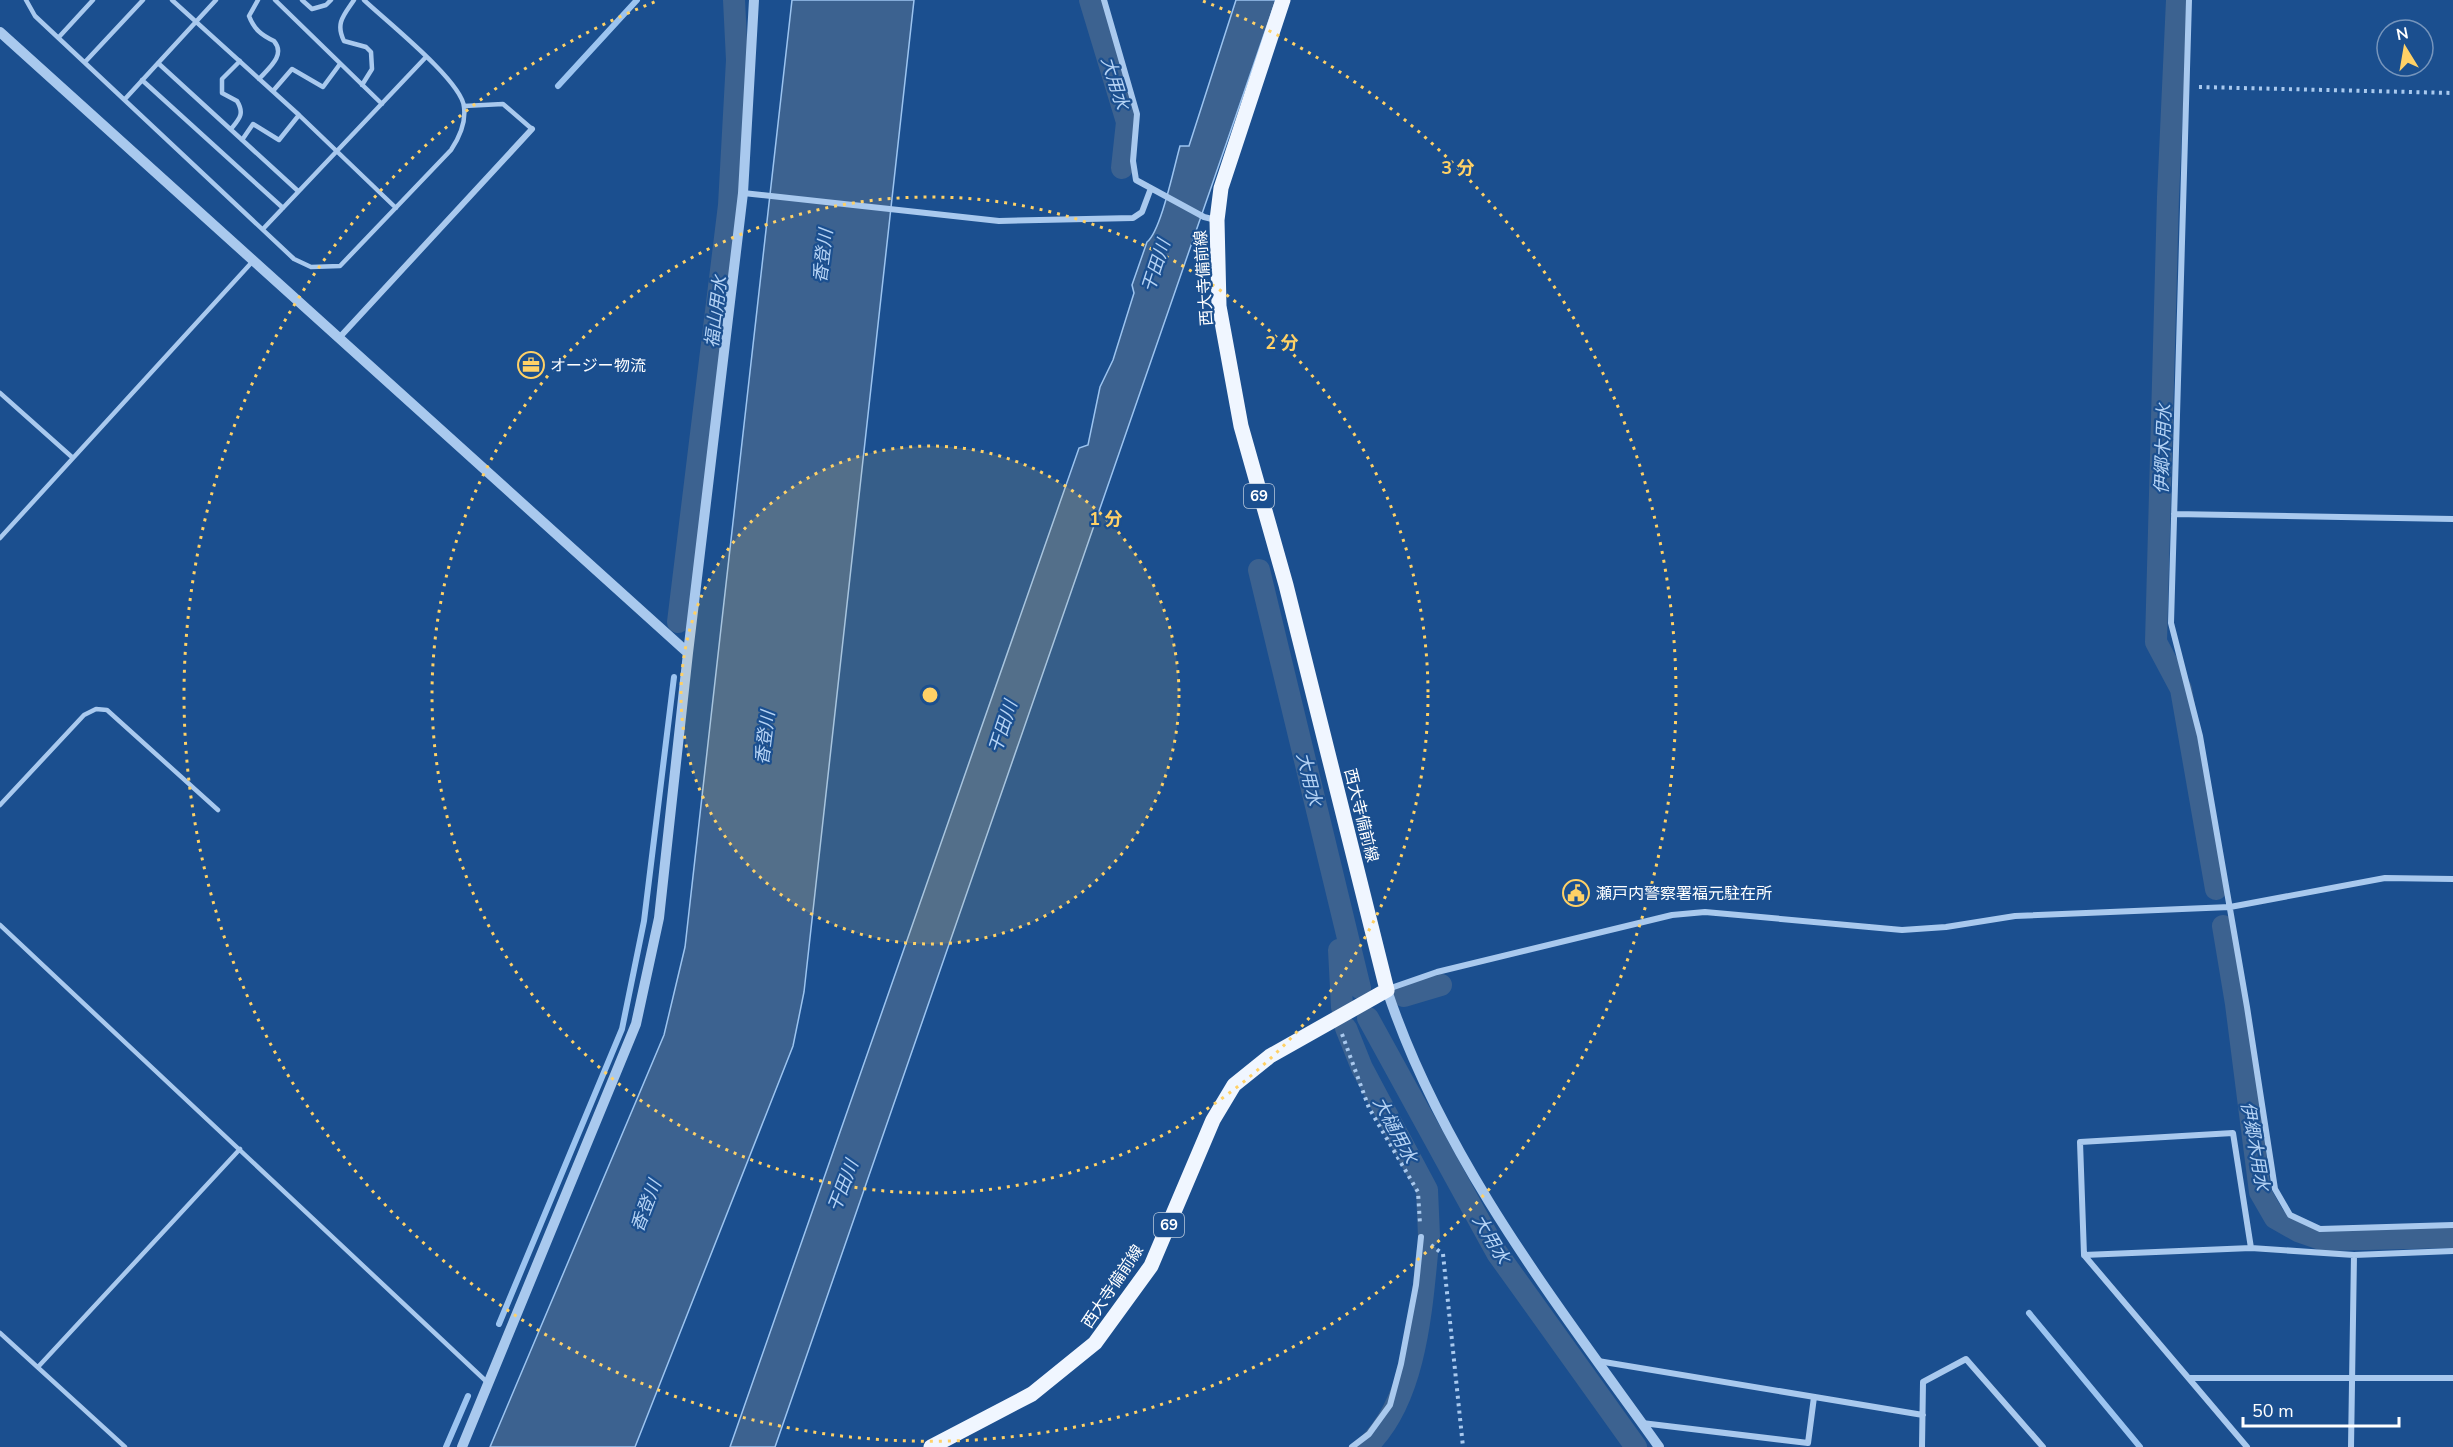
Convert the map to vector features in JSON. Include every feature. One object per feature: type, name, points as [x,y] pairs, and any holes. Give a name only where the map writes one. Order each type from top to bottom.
[{"type":"main road","name":"西大寺備前線","points":[[931,1447],[1032,1394],[1095,1343],[1151,1266],[1214,1120],[1234,1085],[1270,1056],[1387,990],[1286,585],[1241,426],[1219,306],[1210,218],[1283,0]]},
{"type":"street","points":[[462,1447],[636,1024],[659,918],[688,652],[743,193],[754,0]]},
{"type":"street","points":[[1104,0],[1137,114],[1133,162],[1136,180],[1210,218]]},
{"type":"street","points":[[2189,0],[2171,623],[2200,736],[2275,1189],[2290,1215],[2320,1229],[2453,1225]]},
{"type":"street","points":[[0,32],[688,652]]},
{"type":"street","points":[[339,338],[532,129]]},
{"type":"street","points":[[743,193],[900,208],[999,221],[1133,218],[1142,212],[1151,188]]},
{"type":"street","points":[[2174,514],[2453,519]]},
{"type":"street","points":[[1659,1447],[1496,1214],[1421,1080],[1387,990],[1437,972],[1683,914],[1705,912],[1902,930],[1946,927],[2014,916],[2230,907],[2385,878],[2453,879]]},
{"type":"street","points":[[2247,1447],[2084,1255],[2080,1142],[2233,1133],[2251,1248]]},
{"type":"street","points":[[1352,1447],[1370,1434],[1390,1405],[1401,1364],[1416,1285],[1421,1237]]},
{"type":"street","points":[[2084,1255],[2251,1248],[2354,1255],[2453,1251]]},
{"type":"street","points":[[2351,1447],[2354,1255]]},
{"type":"street","points":[[1922,1447],[1923,1382],[1966,1359],[2043,1447]]},
{"type":"street","points":[[1598,1361],[1923,1415]]},
{"type":"street","points":[[2188,1377],[2453,1378]]},
{"type":"street","points":[[1642,1423],[1808,1443],[1814,1397]]},
{"type":"lane","points":[[26,0],[35,16],[294,259],[311,267],[340,266],[451,150],[460,135],[465,106],[456,86],[364,0]]},
{"type":"lane","points":[[59,38],[93,0]]},
{"type":"lane","points":[[85,62],[143,0]]},
{"type":"lane","points":[[172,0],[299,115],[396,208]]},
{"type":"lane","points":[[125,99],[216,0]]},
{"type":"lane","points":[[258,0],[249,16],[252,25],[258,32],[274,40],[279,53],[277,60],[260,79]]},
{"type":"lane","points":[[275,0],[382,104]]},
{"type":"lane","points":[[302,0],[312,9],[326,5],[331,0]]},
{"type":"lane","points":[[354,0],[339,21],[339,27],[344,41],[366,47],[371,52],[372,69],[362,85]]},
{"type":"lane","points":[[262,229],[426,57]]},
{"type":"lane","points":[[231,129],[241,117],[241,111],[237,101],[222,93],[222,79],[240,61]]},
{"type":"lane","points":[[158,63],[298,191]]},
{"type":"lane","points":[[273,91],[292,69],[322,87],[340,64]]},
{"type":"lane","points":[[142,80],[283,208]]},
{"type":"lane","points":[[465,106],[503,104],[532,129]]},
{"type":"lane","points":[[242,140],[253,124],[279,140],[299,115]]},
{"type":"lane","points":[[0,538],[253,261]]},
{"type":"lane","points":[[0,393],[73,458]]},
{"type":"lane","points":[[0,805],[84,715],[96,709],[107,710],[218,810]]},
{"type":"lane","points":[[0,925],[488,1384]]},
{"type":"lane","points":[[38,1367],[240,1149]]},
{"type":"lane","points":[[0,1333],[124,1447]]},
{"type":"path","points":[[2186,87],[2453,93]]},
{"type":"path","points":[[1336,1019],[1369,1108],[1418,1192],[1421,1237],[1443,1254],[1463,1447]]},
{"type":"water","name":"香登川","points":[[792,0],[914,0],[804,992],[793,1046],[635,1447],[490,1447],[664,1035],[685,947]]},
{"type":"water","name":"干田川","points":[[1236,0],[1276,0],[775,1447],[730,1447],[1079,448],[1088,445],[1100,387],[1113,360],[1134,293],[1132,285],[1147,242],[1162,212],[1180,146],[1189,146]]},
{"type":"waterway","points":[[558,86],[637,0]]},
{"type":"waterway","name":"福山用水","points":[[678,622],[729,205],[737,60],[734,0]]},
{"type":"waterway","name":"大用水","points":[[1090,0],[1127,122],[1122,168]]},
{"type":"waterway","name":"伊郷木用水","points":[[2177,0],[2168,197],[2156,642],[2181,689],[2216,889]]},
{"type":"waterway","name":"大用水","points":[[1259,570],[1360,988]]},
{"type":"waterway","points":[[499,1324],[622,1029],[644,921],[674,677]]},
{"type":"waterway","name":"伊郷木用水","points":[[2223,926],[2236,1004],[2260,1192],[2275,1218],[2298,1231],[2324,1240],[2453,1237]]},
{"type":"waterway","name":"大樋用水","points":[[1339,950],[1342,1007]]},
{"type":"waterway","points":[[1404,996],[1441,985]]},
{"type":"waterway","name":"大用水","points":[[1368,1018],[1497,1253],[1636,1447]]},
{"type":"waterway","name":"大樋用水","points":[[1346,1028],[1362,1068],[1427,1190],[1429,1236]]},
{"type":"waterway","name":"大樋用水","points":[[1366,1447],[1382,1429],[1405,1383],[1418,1331],[1427,1254]]},
{"type":"waterway","points":[[2029,1313],[2140,1447]]},
{"type":"waterway","points":[[446,1447],[468,1396]]},
{"type":"place","name":"オージー物流","points":[[531,365]]},
{"type":"place","name":"瀬戸内警察署福元駐在所","points":[[1576,893]]}]
